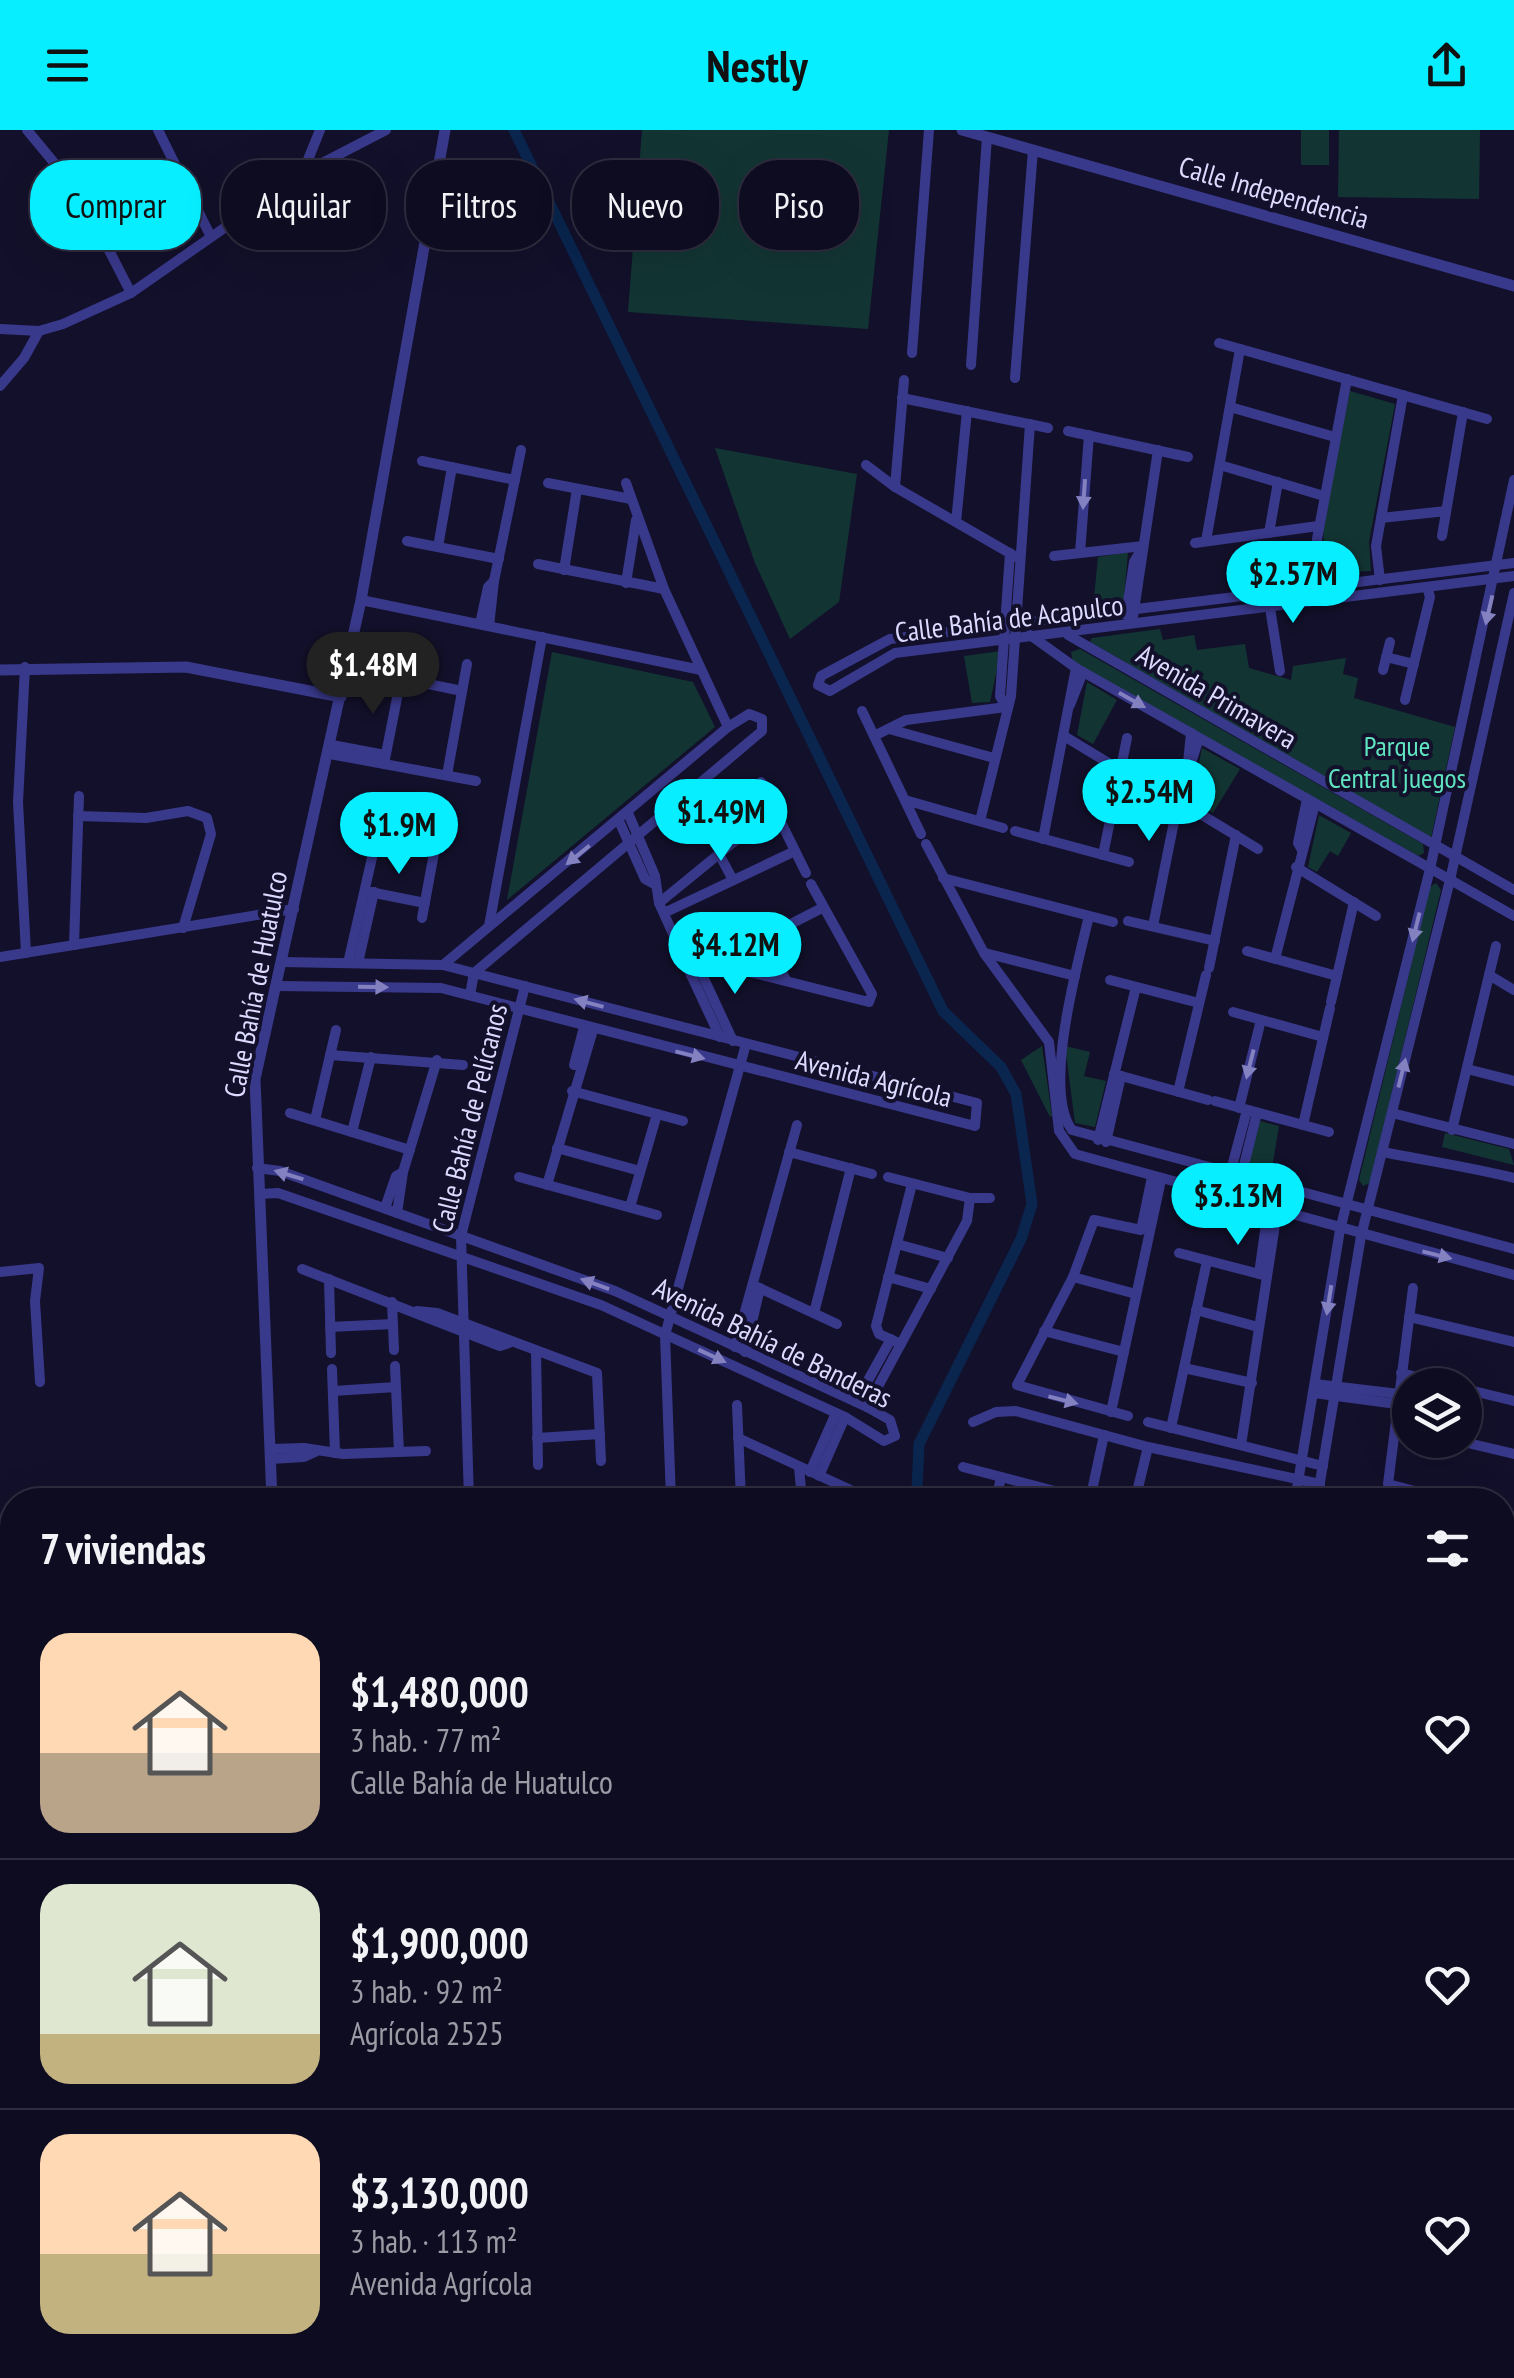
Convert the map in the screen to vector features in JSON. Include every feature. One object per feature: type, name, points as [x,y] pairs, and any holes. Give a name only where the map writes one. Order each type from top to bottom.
[{"type":"street","points":[[158,130],[211,237]]},
{"type":"street","points":[[164,142],[169,130]]},
{"type":"street","points":[[308,160],[320,130]]},
{"type":"street","points":[[328,160],[386,130]]},
{"type":"street","name":"Calle Bahía de Huatulco","points":[[271,1488],[255,1079],[342,697],[445,130]]},
{"type":"street","points":[[912,353],[929,130]]},
{"type":"street","name":"Calle Independencia","points":[[962,130],[1514,286]]},
{"type":"street","points":[[25,131],[80,194],[131,293]]},
{"type":"street","points":[[970,366],[987,137]]},
{"type":"street","points":[[1015,378],[1033,150]]},
{"type":"street","points":[[0,329],[38,331],[131,293],[221,230]]},
{"type":"street","points":[[0,386],[24,358],[38,331]]},
{"type":"street","points":[[1220,344],[1486,419]]},
{"type":"street","points":[[1240,349],[1220,465],[1200,542],[1318,526]]},
{"type":"street","points":[[895,488],[904,380]]},
{"type":"street","points":[[1325,602],[1320,588],[1318,526],[1346,380]]},
{"type":"street","points":[[1380,580],[1376,555],[1403,396]]},
{"type":"street","points":[[902,398],[1048,428]]},
{"type":"street","points":[[1230,406],[1335,437]]},
{"type":"street","points":[[956,522],[967,411]]},
{"type":"street","points":[[1442,536],[1463,412]]},
{"type":"street","points":[[980,821],[1006,707],[1000,696],[1009,641],[1016,626],[1014,555],[1030,424]]},
{"type":"street","points":[[1068,431],[1188,456]]},
{"type":"street","points":[[1080,553],[1089,435]]},
{"type":"street","points":[[485,625],[521,450]]},
{"type":"street","points":[[1129,626],[1158,450]]},
{"type":"street","points":[[422,461],[515,480]]},
{"type":"street","points":[[866,465],[895,488],[1014,555]]},
{"type":"street","points":[[1220,465],[1324,496]]},
{"type":"street","points":[[438,547],[452,467]]},
{"type":"street","points":[[1298,1488],[1340,1230],[1436,846],[1514,480]]},
{"type":"street","points":[[626,482],[636,520],[664,589],[728,727]]},
{"type":"street","points":[[1268,533],[1278,482]]},
{"type":"street","points":[[548,483],[631,499]]},
{"type":"street","points":[[564,570],[577,489]]},
{"type":"street","points":[[1381,518],[1446,511]]},
{"type":"street","points":[[626,582],[636,520]]},
{"type":"street","points":[[408,541],[498,559]]},
{"type":"street","points":[[1054,556],[1143,546]]},
{"type":"street","name":"Calle Bahía de Acapulco","points":[[1514,563],[1130,613],[890,639],[820,676],[818,684],[830,691],[895,653],[1514,576]]},
{"type":"street","points":[[538,564],[664,589]]},
{"type":"street","points":[[1405,700],[1430,597],[1427,587]]},
{"type":"street","points":[[1319,1488],[1361,1236],[1450,880],[1514,593]]},
{"type":"street","points":[[361,600],[702,670]]},
{"type":"street","points":[[1198,604],[1200,617]]},
{"type":"street","points":[[1270,608],[1280,671]]},
{"type":"street","points":[[1064,621],[1067,634]]},
{"type":"street","points":[[1016,626],[1030,638]]},
{"type":"street","name":"Avenida Primavera","points":[[1067,634],[1514,890]]},
{"type":"street","points":[[488,928],[542,637]]},
{"type":"street","name":"Avenida Primavera","points":[[1030,638],[1514,916]]},
{"type":"street","points":[[1383,670],[1390,642]]},
{"type":"street","points":[[1386,658],[1414,664]]},
{"type":"street","points":[[448,776],[467,664]]},
{"type":"street","points":[[26,668],[18,802],[26,953]]},
{"type":"street","points":[[0,670],[186,668],[342,697]]},
{"type":"street","points":[[1043,839],[1080,670]]},
{"type":"street","points":[[385,675],[462,691]]},
{"type":"street","points":[[385,760],[401,678]]},
{"type":"street","points":[[874,736],[906,720],[1006,707]]},
{"type":"street","points":[[862,711],[923,839],[984,953],[1055,1040],[1066,1116],[1080,1134],[1514,1249]]},
{"type":"street","points":[[443,965],[728,727],[749,714],[762,719],[762,731],[474,973],[470,994]]},
{"type":"street","points":[[888,729],[994,758]]},
{"type":"street","points":[[1462,729],[1483,733]]},
{"type":"street","points":[[1152,926],[1179,800],[1192,768],[1195,735]]},
{"type":"street","points":[[1064,736],[1120,770]]},
{"type":"street","points":[[1102,855],[1127,738]]},
{"type":"street","points":[[331,749],[476,780]]},
{"type":"street","points":[[714,963],[864,1002],[872,999],[822,908],[761,782]]},
{"type":"street","points":[[74,945],[78,796]]},
{"type":"street","points":[[905,800],[1129,862]]},
{"type":"street","points":[[1179,800],[1258,848]]},
{"type":"street","points":[[1276,959],[1302,850],[1298,843],[1311,802]]},
{"type":"street","points":[[662,908],[774,808]]},
{"type":"street","points":[[422,918],[442,810]]},
{"type":"street","points":[[78,816],[146,818],[188,811],[207,818],[211,834],[183,928]]},
{"type":"street","points":[[623,817],[645,879],[654,884],[674,936]]},
{"type":"street","points":[[353,822],[437,838]]},
{"type":"street","points":[[353,963],[379,827]]},
{"type":"street","points":[[1178,1092],[1236,835]]},
{"type":"street","points":[[662,908],[795,851]]},
{"type":"street","points":[[719,854],[733,880]]},
{"type":"street","points":[[1296,867],[1376,916]]},
{"type":"street","points":[[943,878],[1113,922]]},
{"type":"street","points":[[369,892],[425,903]]},
{"type":"street","points":[[1303,1125],[1354,902]]},
{"type":"street","points":[[696,972],[822,908]]},
{"type":"street","points":[[0,957],[294,909]]},
{"type":"street","points":[[1090,916],[1055,1040],[1058,1124],[1070,1149],[1080,1157],[1157,1179],[1514,1275]]},
{"type":"street","points":[[1128,921],[1214,941]]},
{"type":"street","points":[[763,938],[786,980]]},
{"type":"street","points":[[1452,1130],[1496,946]]},
{"type":"street","points":[[679,948],[734,1041]]},
{"type":"street","points":[[1247,951],[1337,976]]},
{"type":"street","points":[[984,953],[1075,976]]},
{"type":"street","name":"Avenida Agrícola","points":[[276,986],[441,988],[975,1126],[979,1115],[977,1103],[443,965],[282,962]]},
{"type":"street","points":[[696,972],[720,1037]]},
{"type":"street","points":[[1489,975],[1514,990]]},
{"type":"street","points":[[1110,980],[1199,1003]]},
{"type":"street","name":"Calle Bahía de Pelícanos","points":[[469,1488],[460,1236],[525,986]]},
{"type":"street","points":[[1102,1141],[1136,987]]},
{"type":"street","points":[[1233,1012],[1324,1037]]},
{"type":"street","points":[[1236,1175],[1261,1020]]},
{"type":"street","points":[[546,1185],[580,1062],[574,1065],[589,1029]]},
{"type":"street","points":[[315,1120],[336,1030]]},
{"type":"street","points":[[671,1488],[665,1335],[746,1044]]},
{"type":"street","points":[[330,1055],[464,1065]]},
{"type":"street","points":[[352,1132],[370,1057]]},
{"type":"street","points":[[391,1211],[436,1060]]},
{"type":"street","points":[[1466,1069],[1514,1081]]},
{"type":"street","points":[[1117,1076],[1329,1132]]},
{"type":"street","points":[[572,1092],[683,1120]]},
{"type":"street","points":[[290,1112],[410,1150]]},
{"type":"street","points":[[1392,1113],[1514,1144]]},
{"type":"street","points":[[630,1208],[657,1114]]},
{"type":"street","points":[[740,1349],[796,1124]]},
{"type":"street","points":[[1080,1134],[1076,1144],[1080,1157]]},
{"type":"street","points":[[557,1148],[640,1171]]},
{"type":"street","points":[[789,1152],[872,1174]]},
{"type":"street","points":[[1383,1152],[1436,1164],[1448,1161],[1514,1178]]},
{"type":"street","name":"Avenida Bahía de Banderas","points":[[257,1168],[280,1171],[615,1292],[862,1405],[896,1430],[890,1440],[884,1441],[840,1415],[601,1305],[278,1193],[260,1194]]},
{"type":"street","points":[[814,1313],[851,1168]]},
{"type":"street","points":[[519,1177],[657,1215]]},
{"type":"street","points":[[888,1178],[970,1198],[990,1198]]},
{"type":"street","points":[[1128,1416],[1017,1385],[1073,1277],[1094,1220],[1141,1230],[1157,1179]]},
{"type":"street","points":[[1111,1412],[1157,1179]]},
{"type":"street","points":[[896,1342],[879,1334],[876,1326],[912,1184]]},
{"type":"street","points":[[862,1405],[948,1258],[967,1221],[970,1198]]},
{"type":"street","points":[[1241,1445],[1272,1211]]},
{"type":"street","points":[[897,1244],[948,1258]]},
{"type":"street","points":[[1179,1253],[1263,1275]]},
{"type":"street","points":[[1172,1428],[1207,1260]]},
{"type":"street","points":[[0,1272],[28,1266],[38,1268],[41,1274],[35,1301],[40,1382]]},
{"type":"street","points":[[302,1269],[462,1327],[500,1346],[509,1343],[597,1373],[602,1462]]},
{"type":"street","points":[[888,1276],[930,1289]]},
{"type":"street","points":[[1073,1277],[1136,1294]]},
{"type":"street","points":[[329,1279],[332,1353]]},
{"type":"street","points":[[756,1286],[836,1324]]},
{"type":"street","points":[[1403,1368],[1413,1288]]},
{"type":"street","points":[[392,1302],[394,1350]]},
{"type":"street","points":[[1196,1310],[1258,1326]]},
{"type":"street","points":[[1409,1317],[1514,1342]]},
{"type":"street","points":[[330,1327],[393,1324]]},
{"type":"street","points":[[1044,1331],[1124,1352]]},
{"type":"street","points":[[536,1351],[538,1465]]},
{"type":"street","points":[[395,1366],[398,1452]]},
{"type":"street","points":[[332,1368],[335,1453]]},
{"type":"street","points":[[1184,1368],[1252,1383]]},
{"type":"street","points":[[333,1390],[396,1387]]},
{"type":"street","points":[[1315,1389],[1392,1398]]},
{"type":"street","points":[[1482,1394],[1514,1402]]},
{"type":"street","points":[[737,1405],[740,1488]]},
{"type":"street","points":[[973,1422],[996,1412],[1016,1411],[1148,1447],[1320,1484]]},
{"type":"street","points":[[805,1488],[809,1471],[840,1415]]},
{"type":"street","points":[[1148,1422],[1323,1466]]},
{"type":"street","points":[[537,1438],[600,1434]]},
{"type":"street","points":[[1093,1488],[1104,1434]]},
{"type":"street","points":[[738,1438],[840,1488]]},
{"type":"street","points":[[1482,1446],[1514,1454]]},
{"type":"street","points":[[1139,1488],[1148,1447]]},
{"type":"street","points":[[270,1454],[426,1451]]},
{"type":"street","points":[[1392,1451],[1388,1484],[1403,1488]]},
{"type":"street","points":[[963,1467],[1044,1488]]},
{"type":"street","points":[[999,1488],[1001,1477]]},
{"type":"green space","points":[[642,130],[889,130],[868,329],[628,312],[633,250],[719,250],[719,160],[640,160]]},
{"type":"green space","points":[[1301,130],[1329,130],[1329,165],[1301,165]]},
{"type":"green space","points":[[1339,130],[1480,130],[1479,199],[1338,197]]},
{"type":"green space","points":[[1350,391],[1395,404],[1369,542],[1371,571],[1325,573],[1323,524]]},
{"type":"green space","points":[[715,448],[857,474],[839,602],[790,639],[755,563]]},
{"type":"green space","points":[[1128,552],[1123,608],[1093,608],[1098,557]]},
{"type":"green space","name":"Parque Central juegos","points":[[1160,629],[1163,640],[1194,635],[1197,650],[1245,644],[1249,668],[1291,680],[1293,666],[1346,658],[1343,674],[1358,678],[1354,698],[1455,727],[1431,838],[1090,642],[1092,638]]},
{"type":"green space","points":[[1080,649],[1423,844],[1424,853],[1418,856],[1073,662],[1071,652]]},
{"type":"green space","points":[[1001,651],[990,702],[972,703],[964,656]]},
{"type":"green space","points":[[552,652],[693,682],[715,727],[507,900]]},
{"type":"green space","points":[[1087,682],[1117,700],[1093,744],[1077,735]]},
{"type":"green space","points":[[1202,748],[1240,769],[1213,813],[1191,801]]},
{"type":"green space","points":[[1319,815],[1351,833],[1338,856],[1330,851],[1317,872],[1308,867]]},
{"type":"green space","points":[[1436,883],[1441,890],[1370,1183],[1363,1186],[1359,1180],[1430,887]]},
{"type":"green space","points":[[1042,1046],[1052,1116],[1050,1117],[1021,1060]]},
{"type":"green space","points":[[1065,1046],[1090,1052],[1084,1076],[1106,1081],[1095,1127],[1075,1123]]},
{"type":"green space","points":[[1260,1121],[1279,1126],[1271,1174],[1248,1168]]},
{"type":"green space","points":[[1445,1133],[1509,1149],[1514,1165],[1442,1147]]},
{"type":"waterway","points":[[514,130],[943,1011],[1001,1067],[1016,1094],[1032,1204],[1021,1239],[919,1444],[917,1488]]}]
